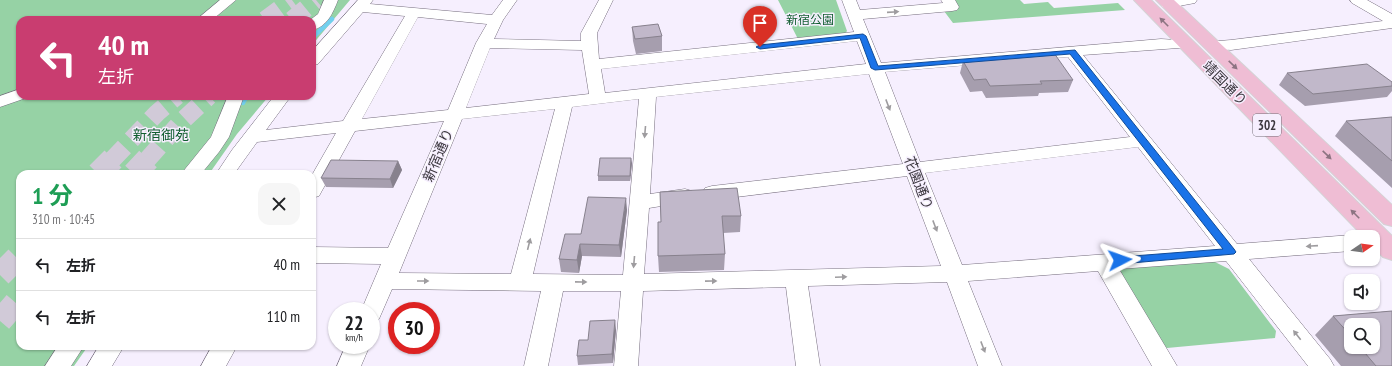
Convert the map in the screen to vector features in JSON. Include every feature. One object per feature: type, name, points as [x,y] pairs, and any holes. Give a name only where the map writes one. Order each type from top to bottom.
[{"type":"main road","name":"靖国通り","points":[[1142,0],[1187,44],[1382,244]]},
{"type":"main road","name":"靖国通り","points":[[1166,2],[1392,218]]},
{"type":"main road","points":[[1187,44],[1211,44]]},
{"type":"street","points":[[208,16],[229,0]]},
{"type":"street","points":[[316,23],[324,16],[331,0]]},
{"type":"street","name":"新宿通り","points":[[375,302],[484,43],[496,20],[510,0]]},
{"type":"street","points":[[598,99],[589,46],[589,33],[606,0]]},
{"type":"street","name":"花園通り","points":[[849,0],[990,366]]},
{"type":"street","points":[[854,15],[952,7],[948,0]]},
{"type":"street","points":[[1166,2],[1190,0]]},
{"type":"street","points":[[1357,0],[1392,20]]},
{"type":"street","points":[[316,56],[363,3],[414,12],[496,20]]},
{"type":"street","points":[[316,184],[414,12]]},
{"type":"street","points":[[1211,44],[1231,45],[1392,24]]},
{"type":"street","points":[[592,65],[863,36]]},
{"type":"street","points":[[484,43],[589,46]]},
{"type":"street","points":[[252,137],[875,68],[1161,44],[1187,44]]},
{"type":"street","points":[[1072,52],[1322,366]]},
{"type":"street","points":[[626,366],[648,93]]},
{"type":"street","points":[[0,102],[16,96]]},
{"type":"street","points":[[193,170],[224,130],[233,100]]},
{"type":"street","points":[[228,170],[280,100]]},
{"type":"street","points":[[520,282],[565,102]]},
{"type":"street","points":[[639,202],[1144,141]]},
{"type":"street","points":[[384,281],[632,283],[954,274],[1344,244]]},
{"type":"street","points":[[316,255],[394,256]]},
{"type":"street","points":[[1104,262],[1165,366]]},
{"type":"street","points":[[796,279],[808,366]]},
{"type":"street","points":[[536,366],[554,282]]},
{"type":"street","points":[[57,366],[69,350]]},
{"type":"street","points":[[99,366],[109,350]]},
{"type":"street","points":[[213,366],[223,350]]},
{"type":"street","points":[[349,366],[354,354]]},
{"type":"green space","name":"新宿御苑","points":[[0,0],[350,0],[316,40],[316,16],[16,16],[16,100],[266,100],[237,134],[212,170],[16,170],[16,350],[85,350],[74,366],[0,366]]},
{"type":"green space","name":"新宿公園","points":[[778,0],[836,0],[847,31],[844,35],[798,39]]},
{"type":"green space","points":[[953,0],[1020,0],[1024,4],[1048,2],[1054,8],[1118,3],[1125,10],[953,23],[944,11],[958,10]]},
{"type":"green space","points":[[1213,261],[1229,269],[1276,331],[1275,338],[1167,348],[1154,339],[1116,275],[1124,267]]},
{"type":"building","points":[[658,24],[662,36],[635,39],[632,27]]},
{"type":"building","points":[[1054,53],[1073,80],[1040,81],[1042,84],[990,86],[986,79],[974,80],[963,61]]},
{"type":"building","points":[[1367,64],[1392,82],[1392,86],[1313,94],[1287,73]]},
{"type":"building","points":[[1392,117],[1392,161],[1346,121]]},
{"type":"building","points":[[600,158],[631,158],[630,176],[598,176]]},
{"type":"building","points":[[331,160],[398,161],[390,179],[321,178]]},
{"type":"building","points":[[737,188],[741,216],[722,216],[725,254],[658,256],[658,222],[661,222],[660,192]]},
{"type":"building","points":[[588,197],[626,198],[619,245],[580,244],[577,260],[559,259],[565,234],[581,234]]},
{"type":"building","points":[[1392,311],[1392,366],[1376,366],[1366,354],[1380,354],[1380,318],[1344,318],[1344,328],[1333,316]]},
{"type":"building","points":[[615,320],[612,354],[577,356],[579,340],[588,340],[590,321]]},
{"type":"waterway","points":[[316,34],[332,19]]},
{"type":"tunnel","points":[[270,16],[292,0]]},
{"type":"tunnel","points":[[297,16],[316,0]]},
{"type":"tunnel","points":[[112,160],[157,113],[172,100]]},
{"type":"tunnel","points":[[147,160],[180,123],[205,100]]},
{"type":"tunnel","points":[[138,170],[148,159]]},
{"type":"tunnel","points":[[102,170],[112,160]]},
{"type":"tunnel","points":[[0,275],[16,259]]},
{"type":"tunnel","points":[[0,321],[16,303]]},
{"type":"route","points":[[760,47],[863,36],[875,68],[1072,52],[1231,252],[1120,260]]}]
